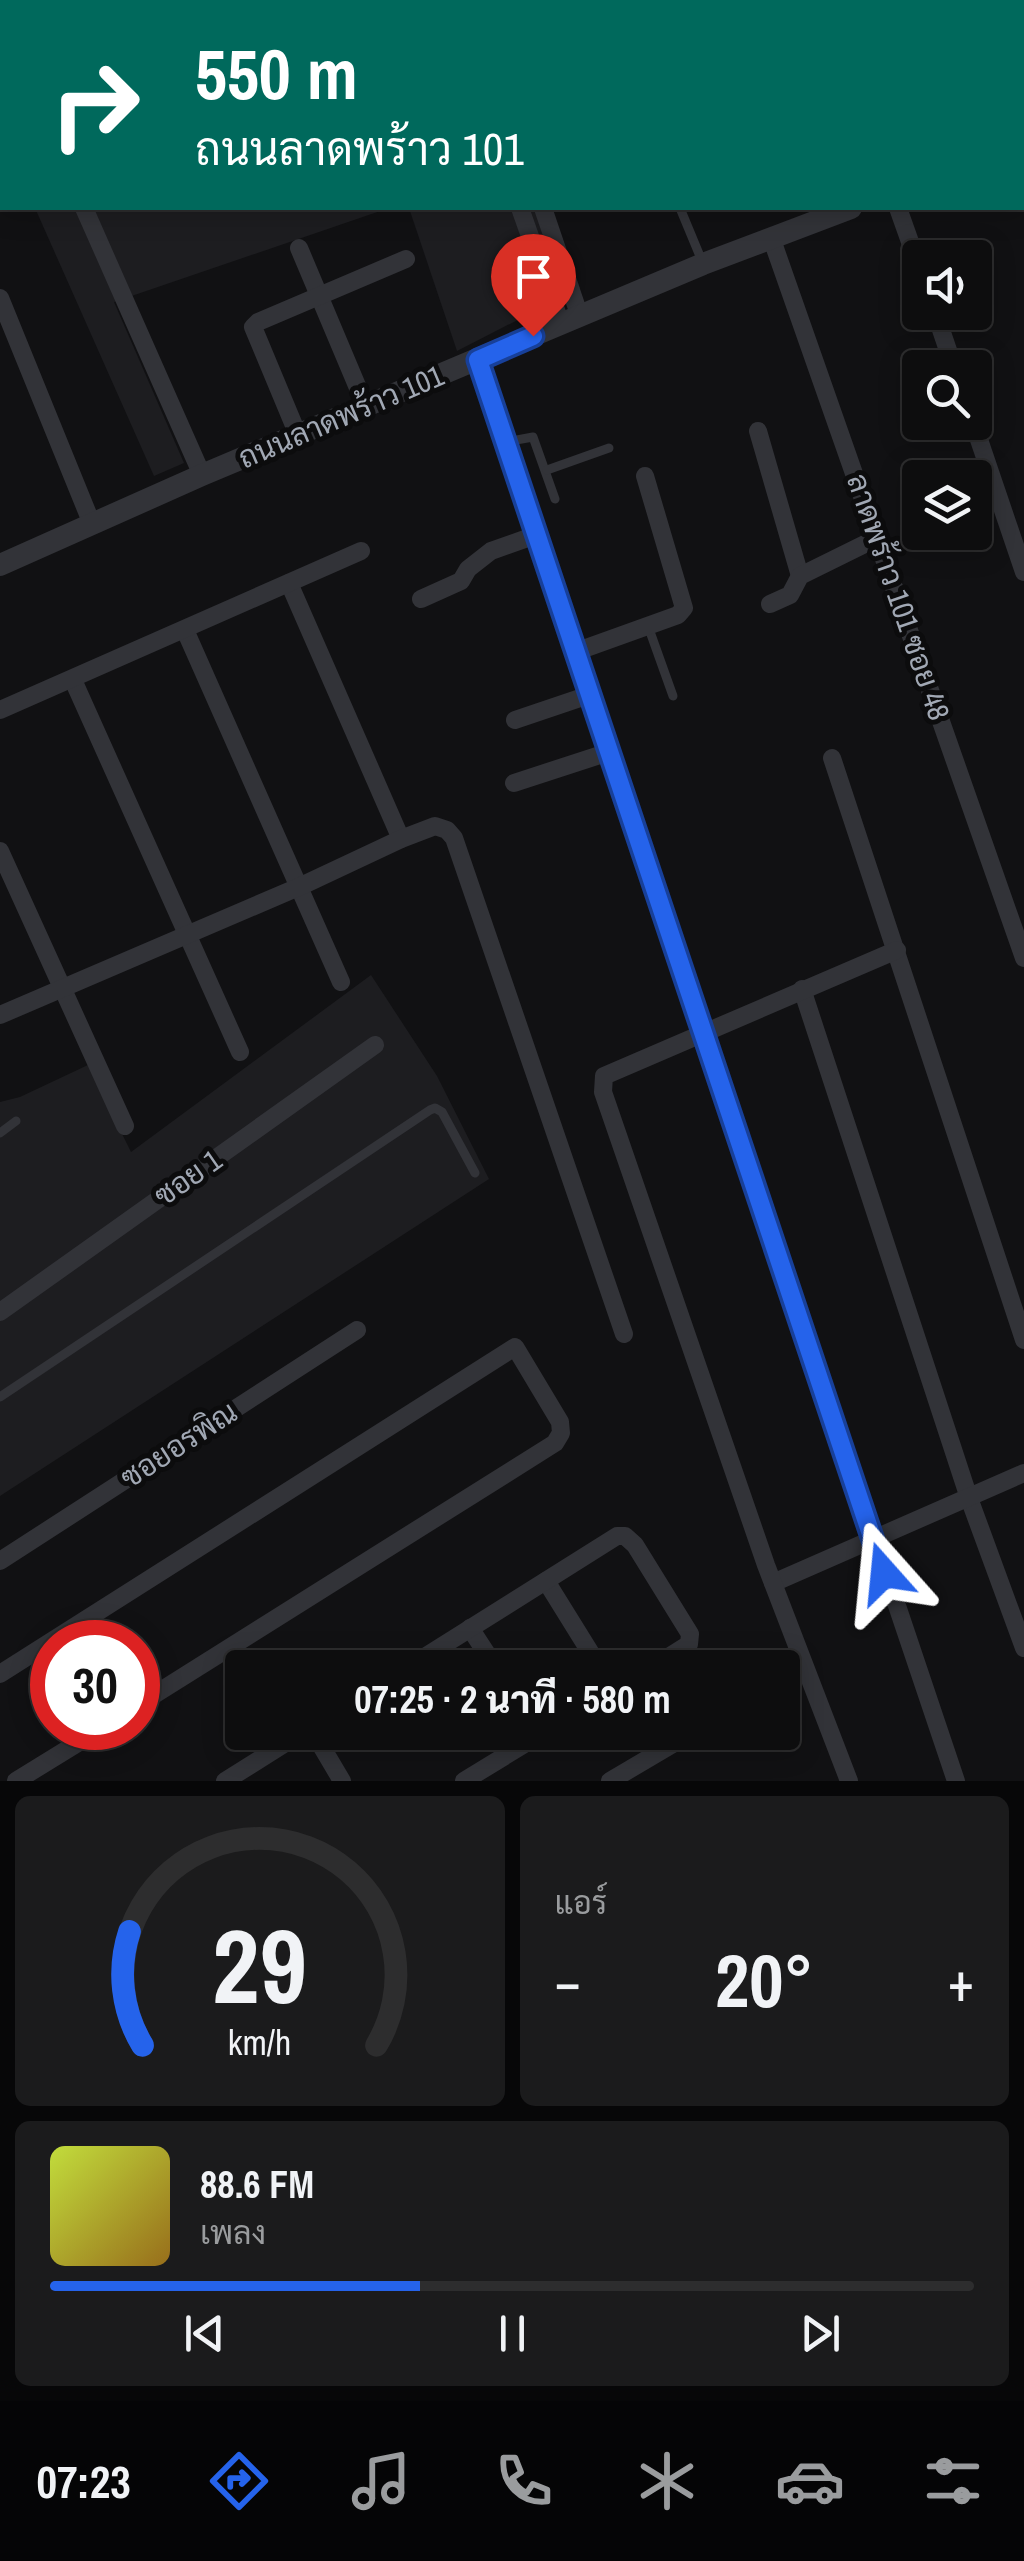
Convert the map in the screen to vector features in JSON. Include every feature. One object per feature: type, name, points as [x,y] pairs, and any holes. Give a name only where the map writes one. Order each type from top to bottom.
[{"type":"street","points":[[85,210],[202,475]]},
{"type":"street","points":[[521,210],[570,320]]},
{"type":"street","points":[[542,210],[570,320]]},
{"type":"street","points":[[899,210],[909,240]]},
{"type":"street","name":"ถนนลาดพร้าว 101","points":[[0,565],[202,475],[825,212]]},
{"type":"street","name":"ลาดพร้าว 101 ซอย 48","points":[[771,237],[1024,958]]},
{"type":"street","points":[[300,248],[366,406]]},
{"type":"street","points":[[298,435],[253,328],[406,259]]},
{"type":"street","points":[[0,298],[92,524]]},
{"type":"street","points":[[478,360],[956,1781]]},
{"type":"street","points":[[758,431],[800,576]]},
{"type":"street","points":[[978,440],[1024,572]]},
{"type":"street","points":[[575,652],[678,614],[684,606],[645,476]]},
{"type":"street","points":[[420,599],[461,580],[490,550],[536,535]]},
{"type":"street","points":[[770,604],[790,595],[800,576],[877,538]]},
{"type":"street","points":[[0,710],[361,551]]},
{"type":"street","points":[[288,583],[402,839]]},
{"type":"street","points":[[185,630],[341,982]]},
{"type":"street","points":[[73,680],[240,1052]]},
{"type":"street","points":[[514,720],[590,695]]},
{"type":"street","points":[[514,783],[609,752]]},
{"type":"street","points":[[832,758],[1024,1340]]},
{"type":"street","points":[[0,1015],[402,839],[436,826],[447,830],[454,838],[624,1334]]},
{"type":"street","points":[[0,850],[125,1126]]},
{"type":"street","points":[[849,1781],[774,1583],[603,1092],[604,1076],[609,1072],[897,950]]},
{"type":"street","points":[[802,989],[969,1498],[1024,1648]]},
{"type":"street","name":"ซอย 1","points":[[0,1312],[375,1044]]},
{"type":"street","name":"ซอยอรพิณ","points":[[0,1561],[357,1330]]},
{"type":"street","points":[[85,1620],[515,1346],[560,1422],[561,1433],[555,1443],[160,1691]]},
{"type":"street","points":[[774,1583],[1024,1473]]},
{"type":"street","points":[[435,1650],[617,1536],[630,1538],[692,1639],[676,1650]]},
{"type":"street","points":[[546,1581],[589,1650]]},
{"type":"street","points":[[470,1628],[484,1650]]},
{"type":"street","points":[[0,1674],[30,1655]]},
{"type":"street","points":[[16,1781],[66,1750]]},
{"type":"street","points":[[233,1779],[276,1750]]},
{"type":"street","points":[[324,1750],[342,1781]]},
{"type":"street","points":[[464,1781],[513,1750]]},
{"type":"street","points":[[610,1781],[663,1750]]},
{"type":"lane","points":[[681,210],[703,264]]},
{"type":"lane","points":[[505,442],[534,437],[555,499]]},
{"type":"lane","points":[[546,470],[609,448]]},
{"type":"lane","points":[[648,626],[673,696]]},
{"type":"lane","points":[[0,1397],[430,1110],[442,1112],[475,1173]]},
{"type":"lane","points":[[0,1133],[16,1121]]},
{"type":"shaded area","points":[[36,210],[383,210],[114,302],[184,463],[154,476]]},
{"type":"shaded area","points":[[410,210],[551,210],[580,288],[457,351]]},
{"type":"shaded area","points":[[371,975],[437,1076],[489,1179],[0,1496],[0,1102],[20,1097],[88,1065],[131,1152]]},
{"type":"route","points":[[533,336],[478,360],[884,1573]]}]
